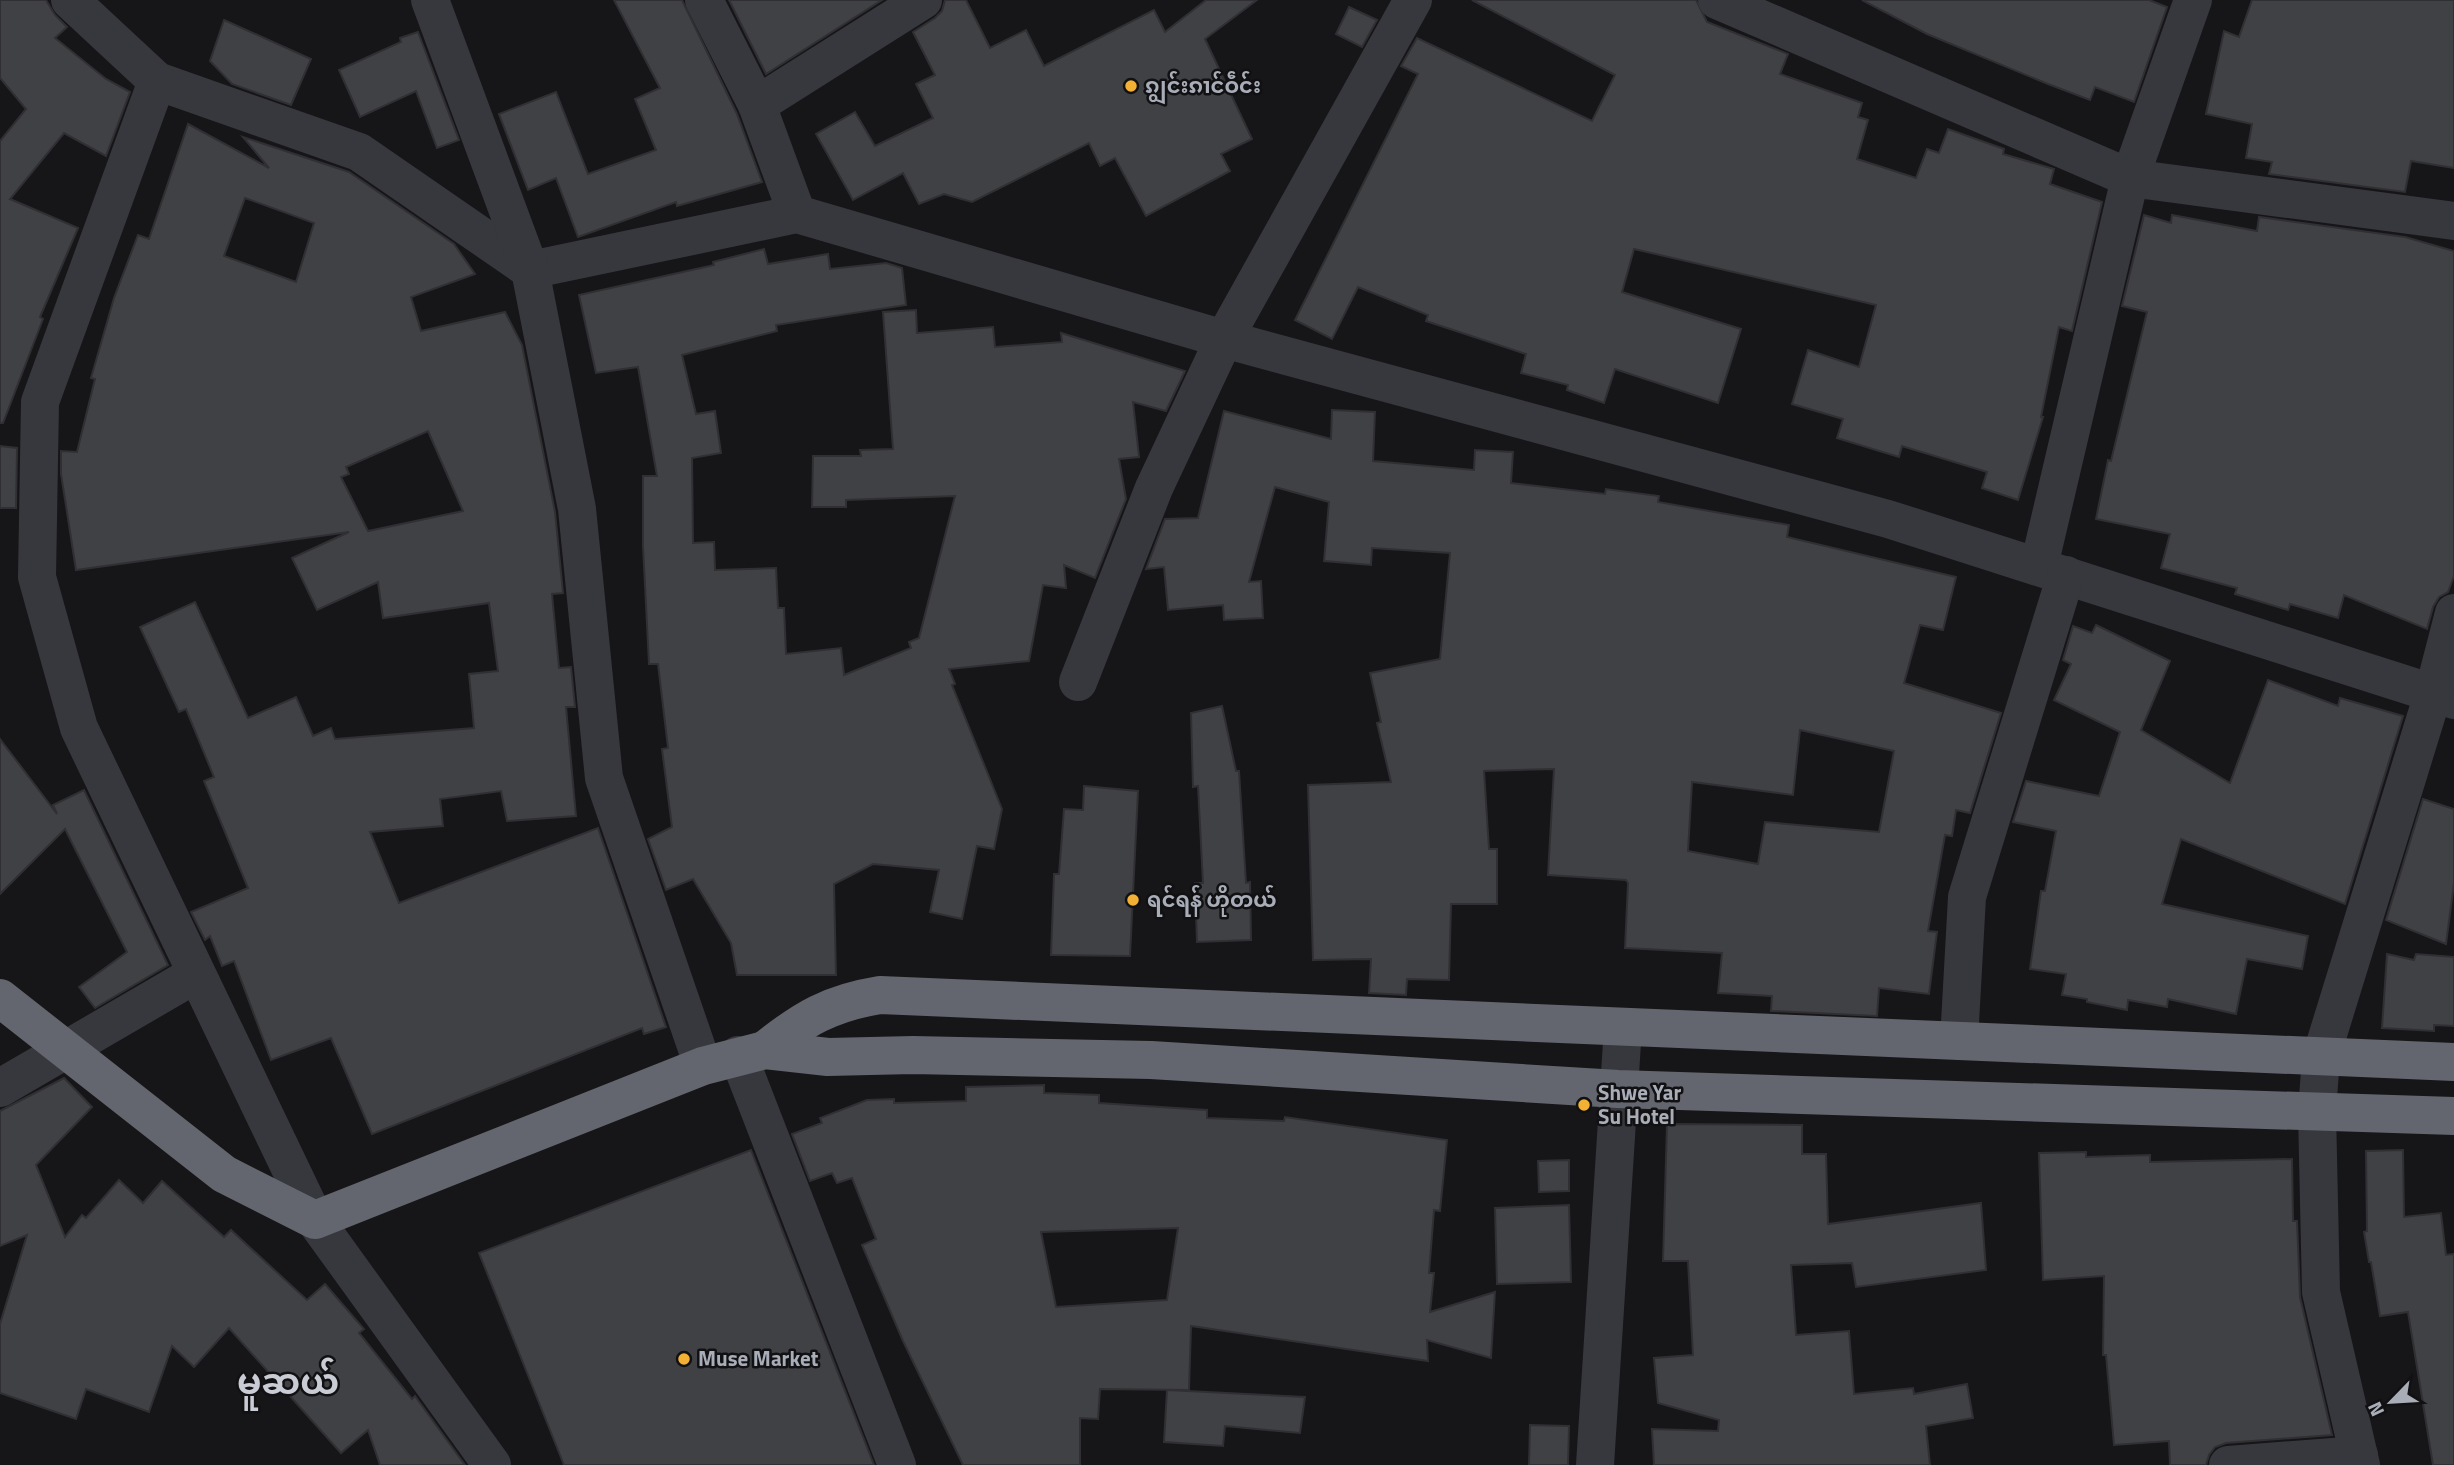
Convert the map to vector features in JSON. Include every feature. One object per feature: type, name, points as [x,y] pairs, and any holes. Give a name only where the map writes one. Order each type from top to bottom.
[{"type":"highway","points":[[0,998],[224,1174],[316,1220],[735,1057],[803,1020],[845,1001],[880,995],[2454,1062]]},
{"type":"highway","points":[[735,1057],[913,1055],[1151,1059],[1618,1089],[2454,1116]]},
{"type":"street","points":[[70,0],[157,81],[359,152],[530,270],[797,214],[1224,340],[1888,519],[2444,697]]},
{"type":"street","points":[[430,0],[530,270],[576,509],[604,778],[735,1057],[897,1465]]},
{"type":"street","points":[[704,0],[757,105],[797,214]]},
{"type":"street","points":[[757,105],[923,0]]},
{"type":"street","points":[[1078,682],[1154,488],[1224,340],[1413,0]]},
{"type":"street","points":[[1717,0],[1779,13],[2130,177],[2454,221]]},
{"type":"street","points":[[1959,1041],[1967,897],[2052,571],[2130,177],[2193,0]]},
{"type":"street","points":[[157,81],[40,402],[37,577],[79,728],[316,1220],[492,1465]]},
{"type":"street","points":[[2228,1465],[2360,1460],[2321,1292],[2317,1112],[2322,1057],[2444,697],[2454,613]]},
{"type":"street","points":[[0,1088],[196,974]]},
{"type":"street","points":[[1595,1465],[1623,1027]]},
{"type":"building","points":[[0,0],[46,0],[55,15],[67,27],[55,38],[106,79],[130,92],[106,156],[64,133],[10,199],[78,228],[40,317],[43,319],[3,423],[0,423],[0,141],[26,109],[0,78]]},
{"type":"building","points":[[614,0],[682,0],[737,114],[762,182],[677,206],[676,202],[578,237],[556,178],[528,190],[499,114],[556,92],[588,174],[656,150],[635,99],[660,88]]},
{"type":"building","points":[[729,0],[882,0],[766,74]]},
{"type":"building","points":[[945,0],[966,0],[990,48],[1026,30],[1044,66],[1154,10],[1165,32],[1206,0],[1257,0],[1205,39],[1252,139],[1221,154],[1230,171],[1146,216],[1115,158],[1100,166],[1089,143],[972,202],[944,194],[919,204],[903,173],[853,200],[816,134],[855,112],[875,146],[933,118],[916,84],[935,75],[913,32],[942,11]]},
{"type":"building","points":[[1472,0],[1696,0],[1707,22],[1788,54],[1780,74],[1862,103],[1858,117],[1868,120],[1857,159],[1916,178],[1927,149],[1939,153],[1948,129],[2004,149],[2003,154],[2054,169],[2050,184],[2102,202],[2072,331],[2059,327],[2043,417],[2018,500],[1982,488],[1987,472],[1902,446],[1899,457],[1837,438],[1843,419],[1792,404],[1808,350],[1859,367],[1876,305],[1634,249],[1622,292],[1741,329],[1718,403],[1615,369],[1604,403],[1567,390],[1568,385],[1521,373],[1526,354],[1426,321],[1428,315],[1358,287],[1332,339],[1295,320],[1418,74],[1401,66],[1417,38],[1592,121],[1615,75]]},
{"type":"building","points":[[1862,0],[2149,0],[2167,7],[2134,102],[2095,87],[2090,100],[1927,34]]},
{"type":"building","points":[[2252,0],[2454,0],[2454,168],[2411,161],[2405,192],[2269,174],[2272,162],[2246,158],[2252,124],[2206,114],[2224,31],[2239,37]]},
{"type":"building","points":[[1349,7],[1377,20],[1362,47],[1336,34]]},
{"type":"building","points":[[224,20],[311,59],[291,105],[232,84],[210,61]]},
{"type":"building","points":[[418,32],[459,140],[437,148],[416,91],[360,117],[339,70],[401,42],[400,38]]},
{"type":"building","points":[[188,124],[269,168],[243,137],[349,172],[454,244],[475,274],[411,297],[421,331],[505,312],[522,345],[555,512],[563,593],[552,594],[559,668],[571,667],[575,707],[566,707],[576,816],[507,821],[501,791],[440,799],[443,826],[370,832],[399,903],[598,828],[666,1027],[644,1034],[642,1028],[372,1134],[331,1038],[271,1060],[234,961],[222,966],[210,936],[205,940],[191,912],[248,888],[204,781],[214,777],[186,709],[179,712],[140,627],[195,602],[248,718],[296,697],[313,736],[331,728],[335,739],[474,728],[469,674],[498,671],[489,603],[383,618],[378,582],[317,610],[292,558],[349,532],[76,570],[61,474],[61,451],[77,452],[95,379],[91,378],[114,298],[138,235],[149,239]],"holes":[[[245,198],[314,223],[296,282],[224,256]],[[428,431],[463,511],[368,531],[341,477],[349,474],[346,467]]]},
{"type":"building","points":[[2144,215],[2171,223],[2172,215],[2257,231],[2259,217],[2405,237],[2454,251],[2454,576],[2448,592],[2439,597],[2433,607],[2427,629],[2344,595],[2338,618],[2290,604],[2288,610],[2235,594],[2237,588],[2161,568],[2170,534],[2096,519],[2108,460],[2111,461],[2147,312],[2122,306]]},
{"type":"building","points":[[764,249],[768,264],[828,254],[830,269],[886,263],[902,268],[906,305],[776,325],[777,331],[682,355],[696,414],[715,411],[721,453],[692,458],[693,543],[714,542],[715,570],[776,568],[778,608],[784,608],[786,654],[841,648],[844,675],[911,648],[909,642],[919,638],[955,496],[846,500],[846,507],[812,507],[813,456],[861,456],[860,450],[893,449],[883,312],[916,310],[917,333],[993,327],[995,347],[1062,342],[1061,333],[1185,371],[1166,411],[1133,402],[1139,457],[1119,459],[1126,499],[1095,578],[1064,565],[1066,588],[1043,585],[1029,661],[949,669],[955,684],[952,685],[1002,809],[994,849],[977,846],[962,919],[930,912],[939,870],[873,864],[834,884],[836,975],[737,975],[731,943],[693,879],[666,890],[648,839],[672,827],[662,749],[668,748],[658,664],[649,664],[643,546],[643,476],[657,476],[638,367],[596,373],[579,295],[714,265],[713,262]]},
{"type":"building","points":[[1332,410],[1375,412],[1373,461],[1474,470],[1475,450],[1513,452],[1511,483],[1605,494],[1606,489],[1659,496],[1658,502],[1789,525],[1787,537],[1956,577],[1943,630],[1920,625],[1904,683],[2001,713],[1970,813],[1956,810],[1952,836],[1945,835],[1928,931],[1937,932],[1929,994],[1879,988],[1877,1016],[1771,1011],[1772,996],[1718,993],[1722,953],[1625,948],[1626,880],[1548,875],[1554,769],[1484,771],[1489,849],[1497,849],[1497,904],[1451,904],[1449,980],[1407,979],[1406,995],[1369,993],[1371,959],[1313,960],[1308,785],[1391,782],[1377,723],[1381,722],[1370,673],[1440,659],[1450,553],[1372,548],[1371,565],[1324,561],[1329,502],[1275,487],[1249,582],[1261,581],[1263,618],[1224,620],[1223,605],[1168,610],[1164,567],[1146,569],[1165,519],[1198,518],[1224,411],[1331,439]],"holes":[[[1800,730],[1894,751],[1879,832],[1765,822],[1758,864],[1688,851],[1692,782],[1793,795]]]},
{"type":"building","points":[[0,446],[17,448],[16,508],[0,508]]},
{"type":"building","points":[[2096,625],[2170,661],[2141,730],[2230,783],[2268,680],[2338,706],[2340,698],[2403,716],[2345,904],[2181,839],[2162,904],[2308,936],[2302,969],[2247,959],[2236,1014],[2168,999],[2167,1007],[2128,1000],[2127,1010],[2087,1002],[2087,999],[2062,995],[2066,974],[2030,969],[2041,891],[2045,891],[2056,831],[2013,822],[2026,781],[2099,796],[2120,732],[2054,700],[2071,664],[2063,660],[2073,626],[2092,633]]},
{"type":"building","points":[[1222,706],[1236,771],[1239,771],[1246,883],[1250,882],[1251,940],[1197,942],[1195,883],[1203,883],[1198,786],[1193,787],[1191,713]]},
{"type":"building","points":[[0,739],[57,814],[53,805],[84,790],[168,965],[95,1008],[79,987],[127,952],[65,829],[0,894]]},
{"type":"building","points":[[1084,786],[1138,791],[1130,956],[1051,955],[1054,874],[1059,874],[1064,809],[1083,810]]},
{"type":"building","points":[[2423,799],[2454,809],[2454,883],[2446,944],[2386,920]]},
{"type":"building","points":[[2387,954],[2414,960],[2416,954],[2454,957],[2454,1026],[2434,1025],[2434,1031],[2382,1028]]},
{"type":"building","points":[[64,1078],[92,1107],[36,1165],[65,1237],[82,1215],[86,1218],[119,1180],[143,1203],[162,1181],[224,1237],[231,1230],[307,1300],[325,1284],[364,1329],[359,1333],[412,1399],[415,1396],[465,1465],[380,1465],[368,1430],[341,1453],[229,1328],[194,1367],[172,1346],[149,1412],[86,1389],[76,1419],[0,1393],[0,1324],[27,1235],[0,1246],[0,1111]]},
{"type":"building","points":[[1044,1085],[1044,1093],[1099,1095],[1099,1103],[1207,1110],[1207,1118],[1284,1121],[1285,1117],[1447,1140],[1440,1211],[1434,1210],[1429,1273],[1434,1273],[1430,1312],[1495,1292],[1491,1358],[1427,1340],[1428,1361],[1191,1326],[1189,1390],[1100,1389],[1098,1419],[1080,1418],[1080,1465],[963,1465],[903,1341],[862,1245],[876,1239],[852,1178],[837,1183],[832,1173],[810,1181],[792,1134],[822,1123],[820,1118],[867,1100],[894,1099],[894,1103],[966,1101],[966,1087]],"holes":[[[1178,1228],[1167,1300],[1056,1307],[1041,1232]]]},
{"type":"building","points":[[1667,1124],[1802,1125],[1802,1154],[1826,1154],[1828,1224],[1981,1203],[1986,1270],[1856,1287],[1852,1263],[1791,1265],[1796,1335],[1849,1331],[1854,1394],[1913,1388],[1914,1394],[1967,1384],[1973,1418],[1926,1426],[1930,1465],[1654,1465],[1652,1429],[1718,1431],[1719,1420],[1658,1403],[1654,1358],[1693,1355],[1688,1261],[1663,1261]]},
{"type":"building","name":"Muse Market","points":[[751,1150],[874,1465],[564,1465],[479,1253]]},
{"type":"building","points":[[2403,1150],[2404,1217],[2441,1213],[2446,1255],[2454,1254],[2454,1465],[2433,1465],[2408,1312],[2380,1316],[2364,1232],[2367,1231],[2366,1151]]},
{"type":"building","points":[[2086,1152],[2086,1157],[2150,1155],[2150,1162],[2292,1159],[2293,1221],[2297,1221],[2300,1297],[2332,1435],[2226,1443],[2215,1447],[2206,1465],[2170,1465],[2169,1441],[2114,1445],[2106,1355],[2103,1355],[2104,1276],[2043,1280],[2039,1153]]},
{"type":"building","points":[[1569,1160],[1569,1191],[1539,1192],[1538,1161]]},
{"type":"building","points":[[1569,1205],[1571,1282],[1497,1284],[1495,1208]]},
{"type":"building","points":[[1167,1390],[1305,1397],[1300,1433],[1225,1426],[1223,1446],[1164,1442]]},
{"type":"building","points":[[1530,1425],[1569,1426],[1568,1465],[1529,1465]]},
{"type":"place","name":"ၵျွင်းၵၢင်ဝဵင်း","points":[[1131,86]]},
{"type":"place","name":"ရင်ရန် ဟိုတယ်","points":[[1133,900]]},
{"type":"place","name":"Shwe Yar Su Hotel","points":[[1584,1105]]},
{"type":"place","name":"Muse Market","points":[[684,1359]]},
{"type":"district","name":"မူဆယ်","points":[[288,1382]]}]
